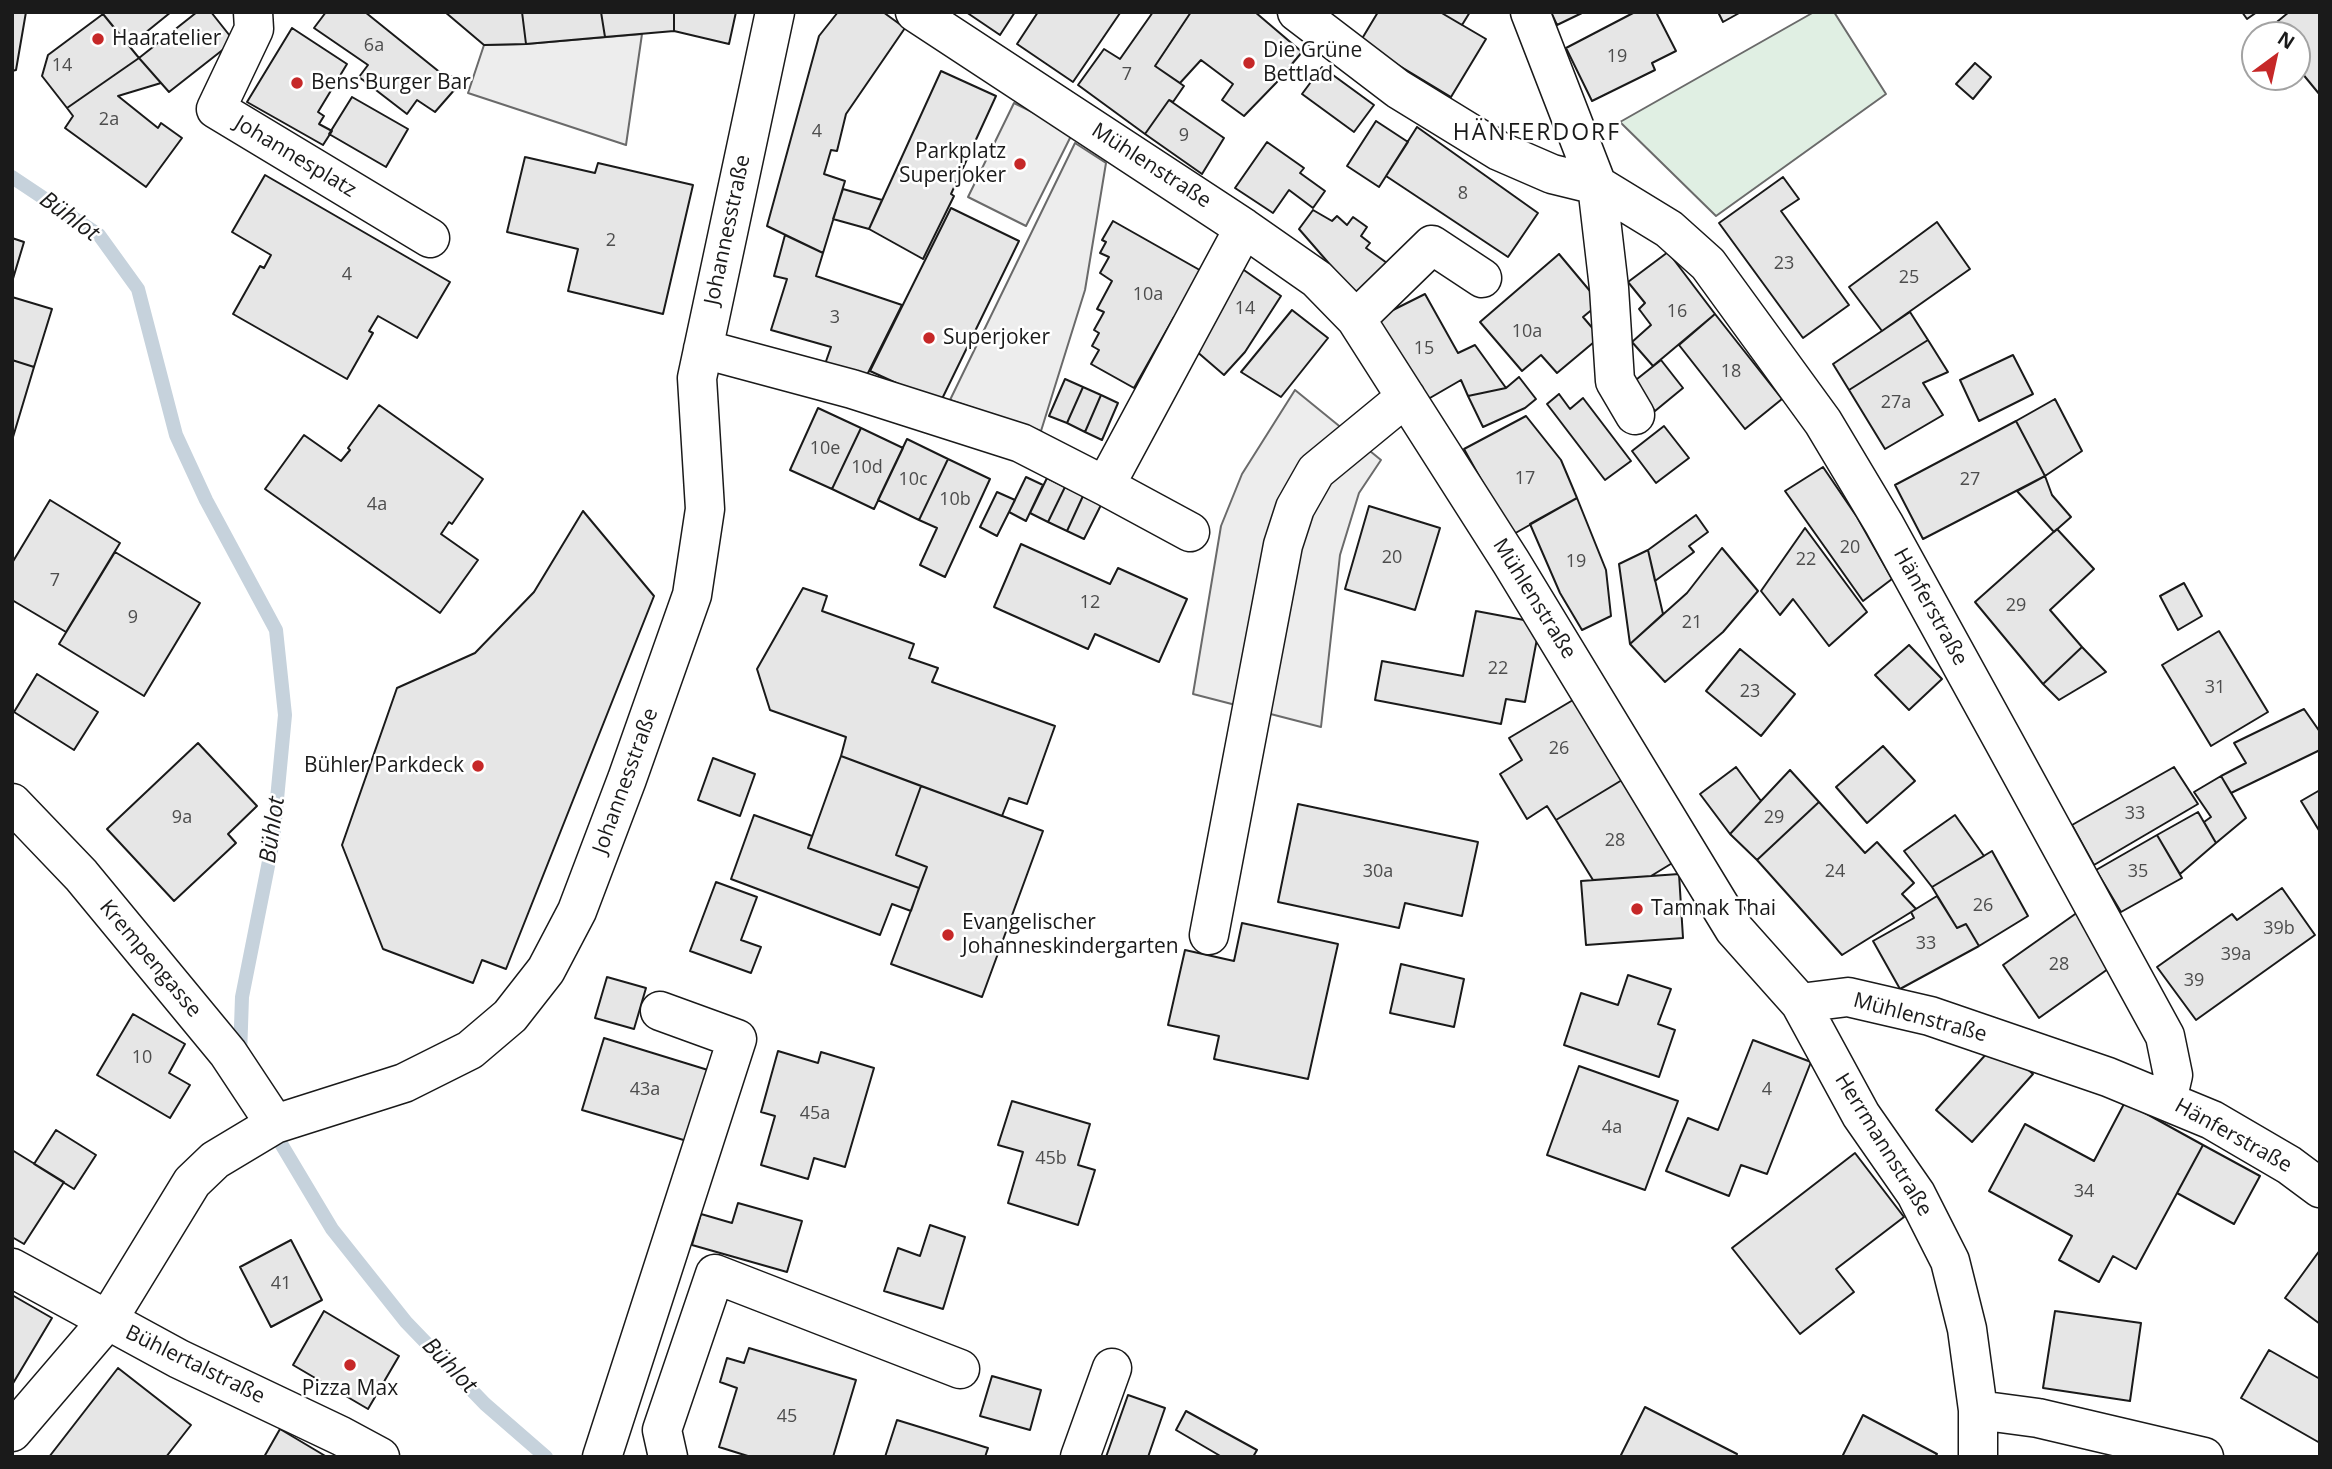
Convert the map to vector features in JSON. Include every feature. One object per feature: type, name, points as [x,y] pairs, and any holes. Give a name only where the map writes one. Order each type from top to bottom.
[{"type":"street","name":"Johannesplatz","points":[[253,12],[254,29],[216,109],[430,238]]},
{"type":"street","name":"Johannesstraße","points":[[12,1432],[107,1321],[192,1182],[215,1160],[275,1124],[404,1083],[470,1050],[510,1016],[546,970],[577,911],[692,595],[705,509],[697,378],[775,12]]},
{"type":"street","name":"Mühlenstraße","points":[[915,12],[1244,228],[1317,279],[1356,319],[1519,573],[1734,929],[1800,1003],[1848,997],[1930,1016],[2108,1077],[2167,1101]]},
{"type":"street","name":"Hänferstraße","points":[[1297,12],[1398,89],[1499,151],[1552,174],[1597,185],[1669,229],[1708,264],[1823,422],[1891,536],[2165,1036],[2173,1075],[2167,1101],[2212,1120],[2289,1165],[2320,1188]]},
{"type":"street","points":[[1530,12],[1597,185],[1609,288],[1615,381],[1635,415]]},
{"type":"street","points":[[1105,486],[1244,228]]},
{"type":"street","points":[[1356,319],[1432,245],[1482,278]]},
{"type":"street","points":[[703,349],[852,389],[1021,443],[1190,532]]},
{"type":"street","points":[[1209,936],[1283,545],[1295,509],[1316,471],[1406,397]]},
{"type":"street","name":"Krempengasse","points":[[12,803],[81,875],[228,1054],[275,1124]]},
{"type":"street","name":"Herrmannstraße","points":[[1800,1003],[1861,1115],[1916,1194],[1950,1261],[1967,1329],[1978,1410],[1978,1457]]},
{"type":"street","points":[[602,1457],[737,1039],[660,1011]]},
{"type":"street","name":"Bühlertalstraße","points":[[12,1268],[179,1359],[380,1457]]},
{"type":"street","points":[[668,1457],[662,1430],[715,1274],[960,1369]]},
{"type":"street","points":[[1080,1457],[1112,1368]]},
{"type":"street","points":[[1978,1410],[2038,1418],[2204,1457]]},
{"type":"green space","points":[[1814,12],[1834,12],[1886,94],[1716,216],[1620,122]]},
{"type":"shaded area","points":[[642,34],[626,145],[468,93],[484,45]]},
{"type":"shaded area","name":"Parkplatz Superjoker","points":[[1014,103],[1073,132],[1026,226],[968,197]]},
{"type":"shaded area","points":[[1075,143],[1106,163],[1085,290],[1041,431],[950,400]]},
{"type":"shaded area","points":[[1295,390],[1381,460],[1359,493],[1340,555],[1321,727],[1193,694],[1221,526],[1242,474]]},
{"type":"building","points":[[12,12],[26,12],[16,70],[12,71]]},
{"type":"building","points":[[171,12],[129,46],[103,14]]},
{"type":"building","points":[[197,12],[211,12],[234,41],[169,92],[139,58]]},
{"type":"building","points":[[326,12],[365,12],[442,74],[463,80],[435,112],[417,100],[407,114],[359,77],[368,65],[314,28]]},
{"type":"building","points":[[445,12],[522,12],[526,44],[484,45]]},
{"type":"building","points":[[522,12],[601,12],[605,37],[526,44]]},
{"type":"building","points":[[601,12],[674,12],[674,31],[605,37]]},
{"type":"building","points":[[674,12],[736,12],[729,44],[674,31]]},
{"type":"building","points":[[838,12],[883,12],[905,28],[846,114],[837,151],[831,150],[824,174],[845,181],[823,253],[767,226],[819,36]]},
{"type":"building","points":[[966,12],[1015,12],[1000,35]]},
{"type":"building","points":[[1038,12],[1120,13],[1073,82],[1017,44]]},
{"type":"building","points":[[1153,12],[1191,12],[1155,66],[1184,86],[1173,102],[1169,100],[1145,134],[1078,85],[1104,49],[1120,59]]},
{"type":"building","name":"Die Grüne Bettlad","points":[[1191,12],[1255,12],[1302,52],[1244,116],[1222,100],[1233,84],[1201,60],[1180,83],[1155,66]]},
{"type":"building","points":[[1378,12],[1440,12],[1486,39],[1451,97],[1360,42]]},
{"type":"building","points":[[1440,12],[1470,12],[1462,25]]},
{"type":"building","points":[[1551,12],[1584,12],[1557,25]]},
{"type":"building","points":[[1635,12],[1656,12],[1676,51],[1652,63],[1655,70],[1592,101],[1566,48]]},
{"type":"building","points":[[1718,12],[1741,12],[1723,22]]},
{"type":"building","points":[[2242,12],[2257,12],[2247,19]]},
{"type":"building","points":[[2289,12],[2320,12],[2320,95],[2311,84],[2311,21],[2278,21]]},
{"type":"building","points":[[103,14],[139,58],[67,108],[42,76],[48,55]]},
{"type":"building","name":"Bens Burger Bar","points":[[292,28],[347,64],[318,112],[324,116],[319,124],[332,131],[323,145],[247,102]]},
{"type":"building","points":[[139,58],[161,83],[118,96],[158,128],[161,123],[182,138],[146,187],[65,128],[73,116],[67,108]]},
{"type":"building","points":[[1975,63],[1991,77],[1973,99],[1956,84]]},
{"type":"building","points":[[1322,67],[1374,105],[1354,132],[1302,94]]},
{"type":"building","points":[[941,71],[996,96],[951,194],[954,196],[923,259],[869,229]]},
{"type":"building","points":[[352,97],[408,129],[386,167],[329,134]]},
{"type":"building","points":[[1169,100],[1224,138],[1202,174],[1145,134]]},
{"type":"building","points":[[1376,121],[1408,142],[1379,187],[1347,166]]},
{"type":"building","points":[[1417,127],[1538,213],[1508,257],[1386,176]]},
{"type":"building","points":[[1267,142],[1304,168],[1300,173],[1325,191],[1313,208],[1289,190],[1273,213],[1235,188]]},
{"type":"building","points":[[525,157],[595,173],[598,163],[693,185],[663,314],[568,291],[578,249],[507,232]]},
{"type":"building","points":[[265,175],[450,282],[417,338],[378,316],[369,331],[373,333],[347,379],[233,314],[260,266],[264,268],[271,255],[232,232]]},
{"type":"building","points":[[1783,177],[1799,199],[1781,211],[1849,305],[1803,338],[1719,223]]},
{"type":"building","points":[[843,189],[882,200],[869,229],[833,219]]},
{"type":"building","name":"Superjoker","points":[[951,208],[1019,241],[940,403],[870,371]]},
{"type":"building","points":[[1313,210],[1332,221],[1337,216],[1347,225],[1353,217],[1367,227],[1361,236],[1370,243],[1366,248],[1387,263],[1359,298],[1299,229]]},
{"type":"building","points":[[1113,221],[1205,273],[1178,319],[1174,317],[1134,388],[1091,364],[1099,350],[1092,346],[1099,333],[1094,330],[1104,312],[1097,309],[1112,281],[1100,273],[1109,257],[1100,253],[1106,242],[1102,240]]},
{"type":"building","points":[[1937,222],[1970,269],[1882,331],[1849,287]]},
{"type":"building","points":[[785,235],[823,253],[816,276],[902,305],[865,379],[823,370],[831,347],[771,330],[787,279],[774,276]]},
{"type":"building","points":[[12,238],[24,242],[12,282]]},
{"type":"building","points":[[1668,252],[1715,314],[1653,366],[1632,342],[1651,325],[1639,309],[1645,303],[1628,282]]},
{"type":"building","points":[[1559,254],[1600,303],[1583,317],[1600,337],[1557,373],[1541,355],[1522,371],[1480,322]]},
{"type":"building","points":[[1241,268],[1281,296],[1245,352],[1224,375],[1195,350]]},
{"type":"building","points":[[1425,294],[1458,353],[1475,345],[1506,388],[1468,396],[1461,380],[1423,402],[1375,319]]},
{"type":"building","points":[[12,297],[52,309],[34,367],[12,360]]},
{"type":"building","points":[[1292,310],[1328,338],[1281,397],[1241,372]]},
{"type":"building","points":[[1910,312],[1928,340],[1849,390],[1833,364]]},
{"type":"building","points":[[1715,314],[1782,399],[1745,429],[1679,345]]},
{"type":"building","points":[[1928,340],[1948,372],[1923,383],[1943,415],[1885,449],[1849,390]]},
{"type":"building","points":[[2013,355],[2033,394],[1979,421],[1960,380]]},
{"type":"building","points":[[12,360],[34,367],[13,437],[12,437]]},
{"type":"building","points":[[1661,360],[1683,388],[1655,411],[1632,383]]},
{"type":"building","points":[[1519,377],[1536,399],[1525,408],[1483,427],[1468,396],[1506,388]]},
{"type":"building","points":[[1065,379],[1083,387],[1067,423],[1049,416]]},
{"type":"building","points":[[1083,387],[1101,395],[1085,432],[1067,423]]},
{"type":"building","points":[[1559,394],[1570,409],[1583,398],[1631,461],[1605,480],[1547,404]]},
{"type":"building","points":[[1101,395],[1118,403],[1102,440],[1085,432]]},
{"type":"building","points":[[2055,399],[2082,451],[2045,476],[2016,421]]},
{"type":"building","points":[[379,405],[483,479],[452,524],[449,522],[441,534],[478,560],[440,613],[265,489],[304,435],[341,461]]},
{"type":"building","points":[[818,408],[861,428],[832,489],[790,470]]},
{"type":"building","points":[[1526,416],[1561,460],[1577,498],[1512,535],[1464,449]]},
{"type":"building","points":[[2016,421],[2045,476],[1923,539],[1895,485]]},
{"type":"building","points":[[1664,426],[1689,458],[1656,483],[1632,451]]},
{"type":"building","points":[[861,428],[903,448],[874,509],[832,489]]},
{"type":"building","points":[[907,439],[948,459],[919,520],[878,500]]},
{"type":"building","points":[[948,459],[990,479],[945,577],[920,565],[937,528],[919,520]]},
{"type":"building","points":[[1823,467],[1857,517],[1892,579],[1863,601],[1785,491]]},
{"type":"building","points":[[2045,476],[2052,495],[2071,517],[2054,532],[2017,491]]},
{"type":"building","points":[[1026,477],[1043,485],[1026,521],[1009,512]]},
{"type":"building","points":[[1047,478],[1065,487],[1048,522],[1030,513]]},
{"type":"building","points":[[1065,487],[1083,496],[1067,531],[1048,522]]},
{"type":"building","points":[[997,492],[1015,500],[997,536],[980,527]]},
{"type":"building","points":[[1083,496],[1101,505],[1084,539],[1067,531]]},
{"type":"building","points":[[1577,498],[1606,570],[1611,616],[1582,630],[1560,593],[1530,524]]},
{"type":"building","points":[[50,500],[120,543],[66,632],[12,600],[12,563]]},
{"type":"building","points":[[1369,506],[1440,528],[1415,610],[1345,589]]},
{"type":"building","name":"Bühler Parkdeck","points":[[583,511],[654,596],[506,969],[482,960],[473,983],[383,949],[342,845],[397,688],[475,653],[534,592]]},
{"type":"building","points":[[1696,515],[1708,532],[1689,546],[1694,552],[1655,581],[1648,550]]},
{"type":"building","points":[[1805,528],[1867,612],[1829,646],[1793,599],[1780,615],[1761,591]]},
{"type":"building","points":[[2057,529],[2094,569],[2050,610],[2082,647],[2043,684],[1975,602]]},
{"type":"building","points":[[1021,544],[1110,584],[1118,568],[1187,599],[1159,662],[1095,634],[1088,649],[994,607]]},
{"type":"building","points":[[1722,548],[1758,591],[1723,632],[1665,682],[1630,644],[1687,593]]},
{"type":"building","points":[[1648,550],[1663,614],[1630,644],[1619,564]]},
{"type":"building","points":[[115,552],[200,603],[144,696],[59,644]]},
{"type":"building","points":[[2184,583],[2202,616],[2178,630],[2160,596]]},
{"type":"building","points":[[803,588],[827,596],[822,611],[914,644],[909,658],[938,668],[932,682],[1055,726],[1027,804],[1009,798],[1002,816],[841,756],[846,737],[770,710],[757,669]]},
{"type":"building","points":[[1476,611],[1540,623],[1525,702],[1506,699],[1501,724],[1375,700],[1382,661],[1463,676]]},
{"type":"building","points":[[2219,631],[2268,712],[2211,746],[2162,665]]},
{"type":"building","points":[[1909,645],[1942,679],[1909,710],[1875,675]]},
{"type":"building","points":[[2082,647],[2106,672],[2059,700],[2043,684]]},
{"type":"building","points":[[1740,649],[1795,694],[1761,736],[1706,691]]},
{"type":"building","points":[[37,674],[98,712],[74,750],[14,712]]},
{"type":"building","points":[[1573,700],[1622,780],[1556,820],[1547,806],[1527,819],[1500,774],[1522,760],[1509,738]]},
{"type":"building","points":[[2304,709],[2320,732],[2320,750],[2231,793],[2221,776],[2246,763],[2234,743]]},
{"type":"building","points":[[198,743],[257,806],[228,834],[236,843],[174,901],[107,829]]},
{"type":"building","points":[[1883,746],[1915,781],[1867,823],[1836,787]]},
{"type":"building","points":[[841,756],[921,786],[896,855],[927,867],[919,888],[808,848]]},
{"type":"building","points":[[713,758],[755,774],[740,816],[698,800]]},
{"type":"building","points":[[1736,767],[1761,801],[1730,834],[1700,794]]},
{"type":"building","points":[[2174,767],[2198,804],[2094,865],[2072,825]]},
{"type":"building","points":[[1790,770],[1819,802],[1757,860],[1730,834]]},
{"type":"building","points":[[2221,776],[2246,818],[2216,843],[2204,822],[2211,817],[2194,792]]},
{"type":"building","points":[[1622,780],[1674,862],[1651,876],[1593,880],[1556,820]]},
{"type":"building","points":[[921,786],[1043,831],[982,997],[891,964],[927,867],[896,855]]},
{"type":"building","points":[[2320,790],[2320,832],[2301,801]]},
{"type":"building","points":[[1819,802],[1865,853],[1877,842],[1914,883],[1902,894],[1916,909],[1842,955],[1757,860]]},
{"type":"building","points":[[1298,804],[1478,842],[1462,916],[1405,903],[1399,928],[1278,902]]},
{"type":"building","points":[[2198,812],[2216,843],[2180,874],[2157,835]]},
{"type":"building","points":[[754,815],[812,836],[808,848],[919,888],[911,911],[892,904],[880,935],[731,879]]},
{"type":"building","points":[[1955,815],[1984,856],[1932,887],[1904,851]]},
{"type":"building","points":[[2157,835],[2182,878],[2121,912],[2096,870]]},
{"type":"building","points":[[1992,851],[2028,916],[1979,946],[1966,924],[1957,928],[1932,887]]},
{"type":"building","points":[[1679,874],[1683,938],[1586,945],[1581,881]]},
{"type":"building","points":[[716,882],[757,897],[741,940],[761,947],[751,973],[690,951]]},
{"type":"building","points":[[2282,888],[2315,935],[2196,1020],[2157,967],[2232,914],[2237,920]]},
{"type":"building","points":[[1937,896],[1957,928],[1966,924],[1979,946],[1900,989],[1873,941],[1914,918],[1911,912]]},
{"type":"building","points":[[2078,912],[2115,964],[2039,1018],[2003,965]]},
{"type":"building","points":[[1242,923],[1338,944],[1308,1079],[1214,1059],[1219,1036],[1168,1025],[1185,950],[1234,961]]},
{"type":"building","points":[[1401,964],[1464,979],[1454,1027],[1390,1013]]},
{"type":"building","points":[[1628,975],[1671,989],[1658,1024],[1675,1030],[1659,1077],[1564,1045],[1581,993],[1618,1005]]},
{"type":"building","points":[[607,977],[646,988],[634,1029],[595,1018]]},
{"type":"building","points":[[133,1014],[185,1044],[169,1073],[190,1085],[170,1118],[97,1075]]},
{"type":"building","points":[[604,1038],[708,1070],[687,1141],[582,1110]]},
{"type":"building","points":[[1753,1040],[1811,1062],[1767,1174],[1741,1165],[1729,1196],[1666,1171],[1688,1118],[1718,1130]]},
{"type":"building","points":[[1997,1042],[2033,1074],[1972,1142],[1936,1110]]},
{"type":"building","points":[[778,1051],[818,1063],[821,1052],[874,1068],[845,1167],[814,1158],[808,1179],[761,1165],[775,1116],[761,1112]]},
{"type":"building","points":[[1579,1066],[1678,1101],[1645,1190],[1547,1155]]},
{"type":"building","points":[[1012,1101],[1090,1124],[1078,1165],[1095,1170],[1078,1225],[1008,1203],[1023,1152],[998,1145]]},
{"type":"building","points":[[2125,1102],[2203,1145],[2136,1269],[2113,1256],[2099,1282],[2059,1260],[2072,1236],[1989,1191],[2025,1124],[2094,1161]]},
{"type":"building","points":[[56,1130],[96,1155],[74,1189],[34,1164]]},
{"type":"building","points":[[2203,1145],[2260,1176],[2234,1224],[2177,1193]]},
{"type":"building","points":[[12,1150],[64,1182],[24,1244],[12,1237]]},
{"type":"building","points":[[1855,1153],[1904,1217],[1836,1269],[1854,1292],[1800,1334],[1732,1248]]},
{"type":"building","points":[[738,1203],[802,1221],[787,1272],[692,1245],[701,1214],[732,1223]]},
{"type":"building","points":[[930,1225],[965,1237],[943,1309],[884,1291],[898,1248],[920,1256]]},
{"type":"building","points":[[291,1240],[322,1300],[271,1327],[240,1267]]},
{"type":"building","points":[[2320,1250],[2320,1324],[2285,1298]]},
{"type":"building","points":[[12,1295],[52,1318],[12,1385]]},
{"type":"building","points":[[324,1311],[399,1356],[368,1409],[293,1365]]},
{"type":"building","points":[[2055,1311],[2141,1323],[2130,1401],[2043,1388]]},
{"type":"building","points":[[749,1348],[856,1380],[833,1457],[751,1457],[719,1447],[737,1388],[720,1382],[727,1358],[744,1363]]},
{"type":"building","points":[[2269,1350],[2320,1379],[2320,1443],[2241,1398]]},
{"type":"building","points":[[118,1368],[191,1425],[166,1457],[49,1457]]},
{"type":"building","points":[[992,1376],[1041,1390],[1030,1430],[980,1416]]},
{"type":"building","points":[[1128,1395],[1165,1408],[1148,1457],[1106,1457]]},
{"type":"building","points":[[1645,1407],[1737,1454],[1736,1457],[1620,1457]]},
{"type":"building","points":[[1186,1411],[1257,1450],[1253,1457],[1222,1457],[1176,1430]]},
{"type":"building","points":[[1863,1415],[1937,1454],[1935,1457],[1842,1457]]},
{"type":"building","points":[[897,1420],[988,1448],[985,1457],[885,1457]]},
{"type":"building","points":[[280,1429],[327,1457],[264,1457]]},
{"type":"waterway","name":"Bühlot","points":[[12,177],[99,235],[138,289],[176,435],[206,500],[276,630],[285,715],[273,841],[242,997],[240,1056]]},
{"type":"waterway","name":"Bühlot","points":[[271,1127],[332,1229],[406,1322],[485,1404],[546,1457]]},
{"type":"place","name":"Haaratelier","points":[[98,39]]},
{"type":"place","name":"Die Grüne Bettlad","points":[[1249,63]]},
{"type":"place","name":"Bens Burger Bar","points":[[297,83]]},
{"type":"place","name":"Parkplatz Superjoker","points":[[1020,164]]},
{"type":"place","name":"Superjoker","points":[[929,338]]},
{"type":"place","name":"Bühler Parkdeck","points":[[478,766]]},
{"type":"place","name":"Tamnak Thai","points":[[1637,909]]},
{"type":"place","name":"Evangelischer Johanneskindergarten","points":[[948,935]]},
{"type":"place","name":"Pizza Max","points":[[350,1365]]},
{"type":"district","name":"HÄNFERDORF","points":[[1537,133]]}]
